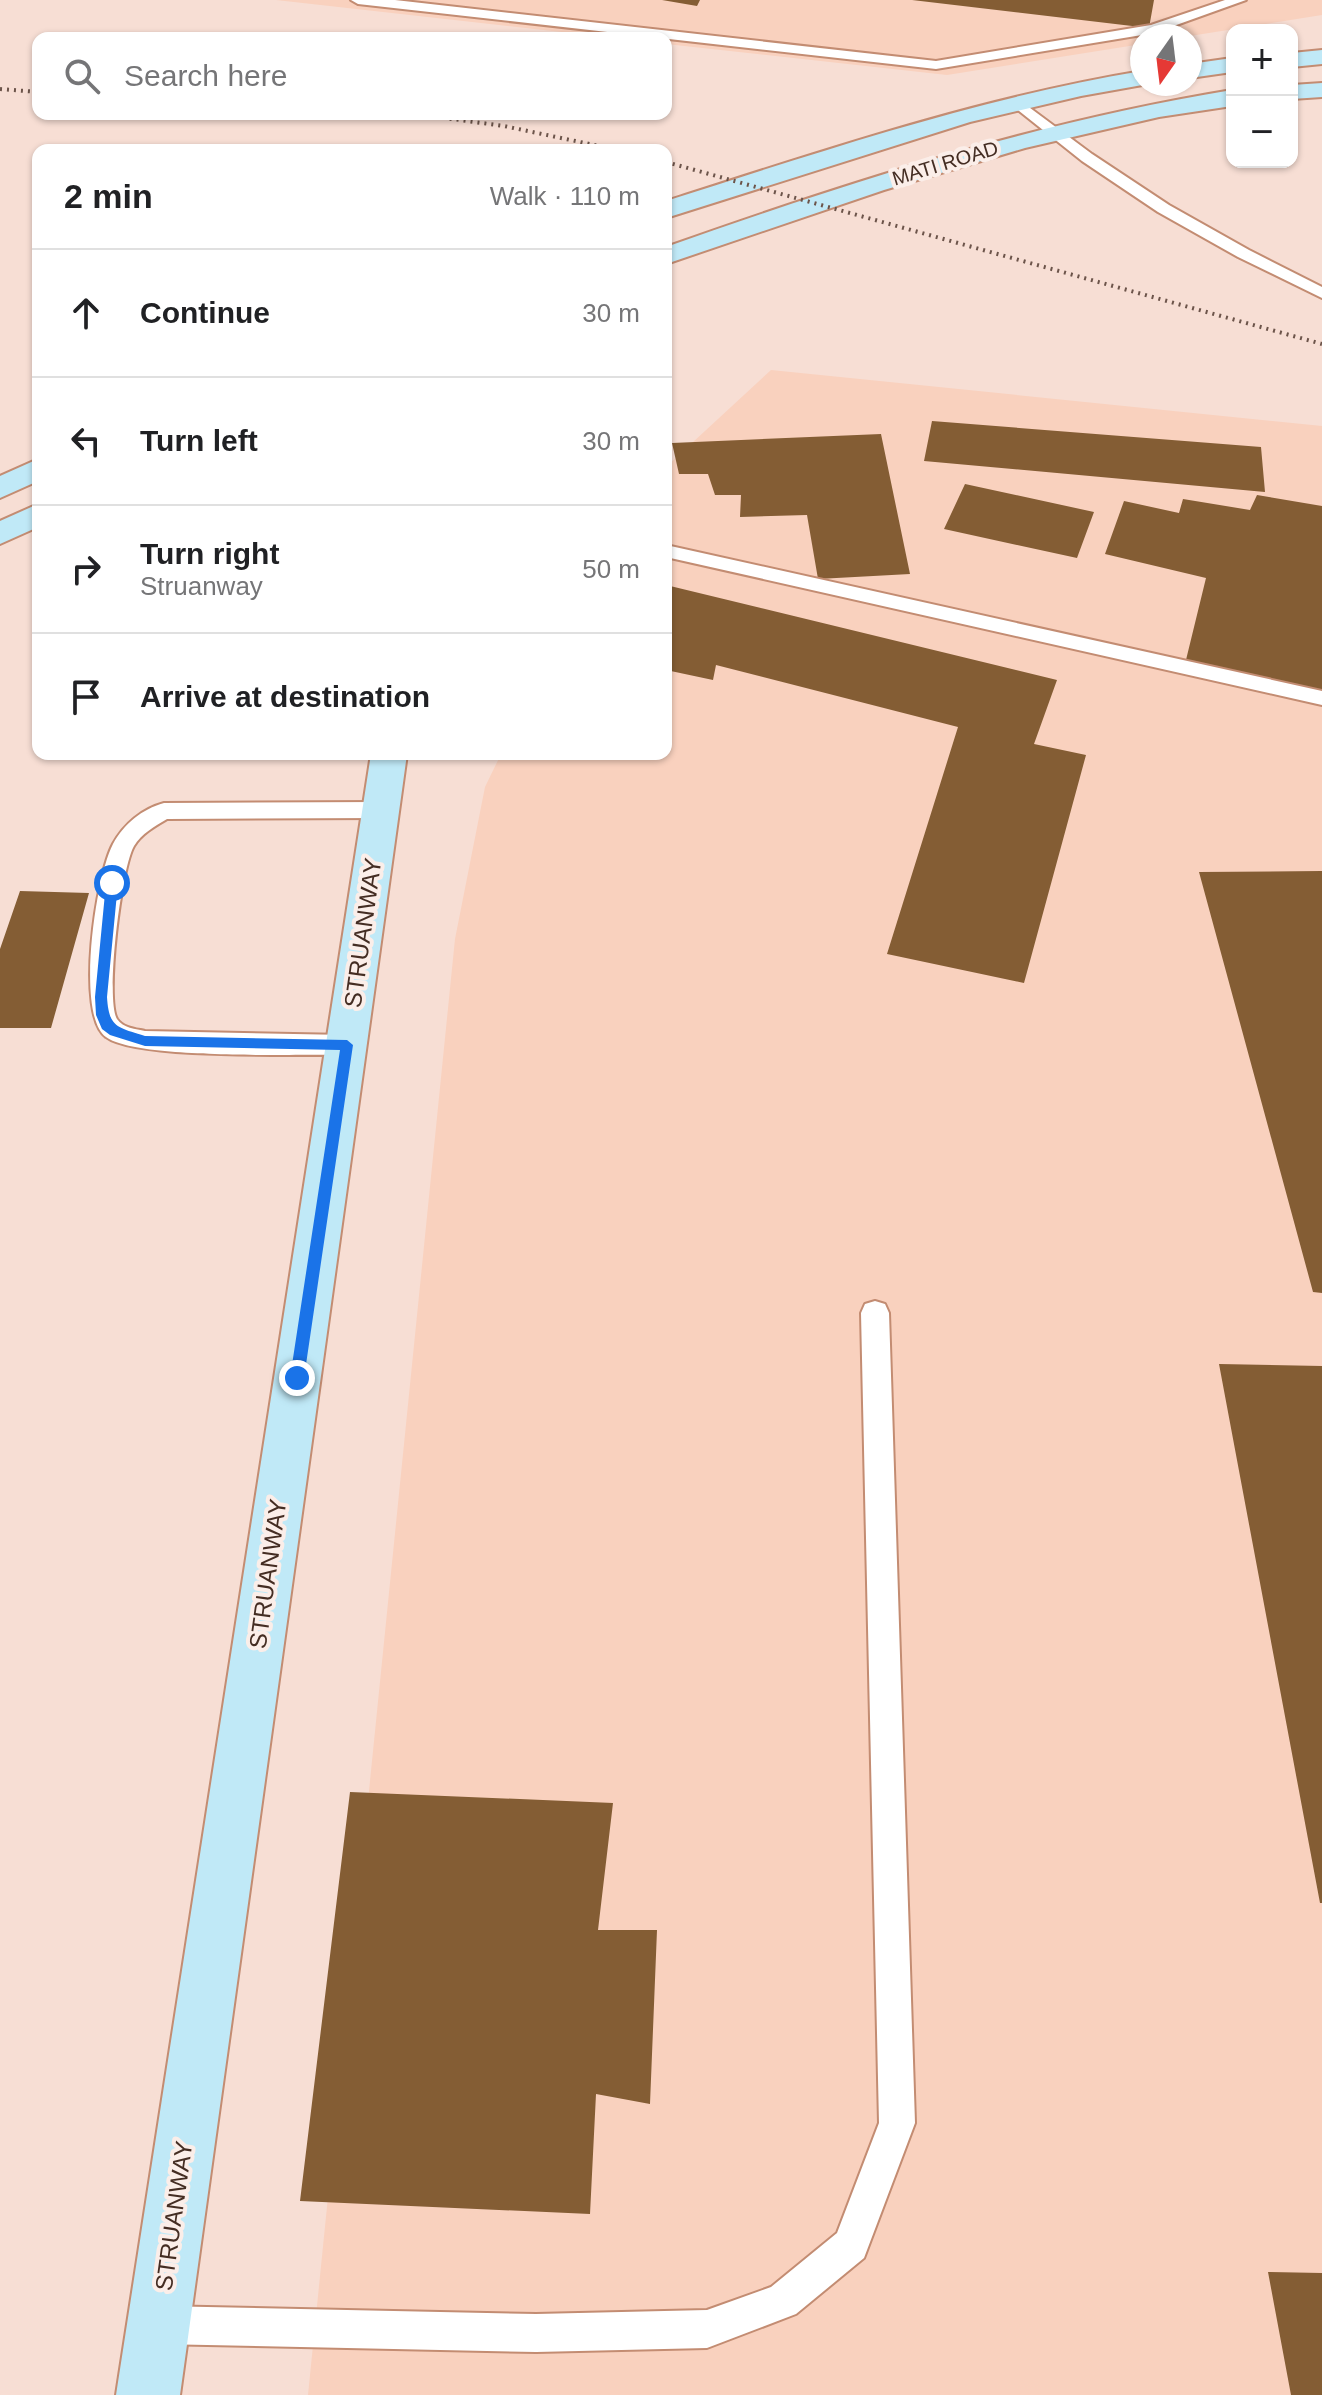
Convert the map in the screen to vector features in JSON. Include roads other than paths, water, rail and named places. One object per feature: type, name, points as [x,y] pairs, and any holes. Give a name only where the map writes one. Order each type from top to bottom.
[{"type":"street","points":[[1298,59],[1322,57]]},
{"type":"street","points":[[1202,69],[1226,66]]},
{"type":"street","name":"MATI ROAD","points":[[672,208],[876,143],[1018,103],[1130,80]]},
{"type":"street","points":[[1298,92],[1322,90]]},
{"type":"street","name":"MATI ROAD","points":[[672,254],[834,196],[1051,132],[1153,109],[1226,99]]},
{"type":"street","points":[[0,488],[32,472]]},
{"type":"street","points":[[0,534],[32,517]]},
{"type":"street","name":"STRUANWAY","points":[[148,2395],[388,760]]},
{"type":"lane","points":[[358,0],[643,32]]},
{"type":"lane","points":[[672,35],[936,65],[1154,29],[1239,0]]},
{"type":"lane","points":[[1018,103],[1051,132],[1180,217],[1270,269],[1322,293]]},
{"type":"lane","points":[[672,552],[1322,698]]},
{"type":"lane","points":[[347,1045],[145,1041],[114,1031],[102,1015],[101,997],[112,883],[117,859],[129,836],[148,819],[164,811],[382,810]]},
{"type":"lane","points":[[158,2325],[536,2333],[707,2329],[783,2301],[851,2245],[897,2123],[875,1313]]},
{"type":"railway","points":[[0,89],[32,92]]},
{"type":"railway","points":[[460,120],[590,144]]},
{"type":"railway","points":[[672,164],[1322,344]]}]
